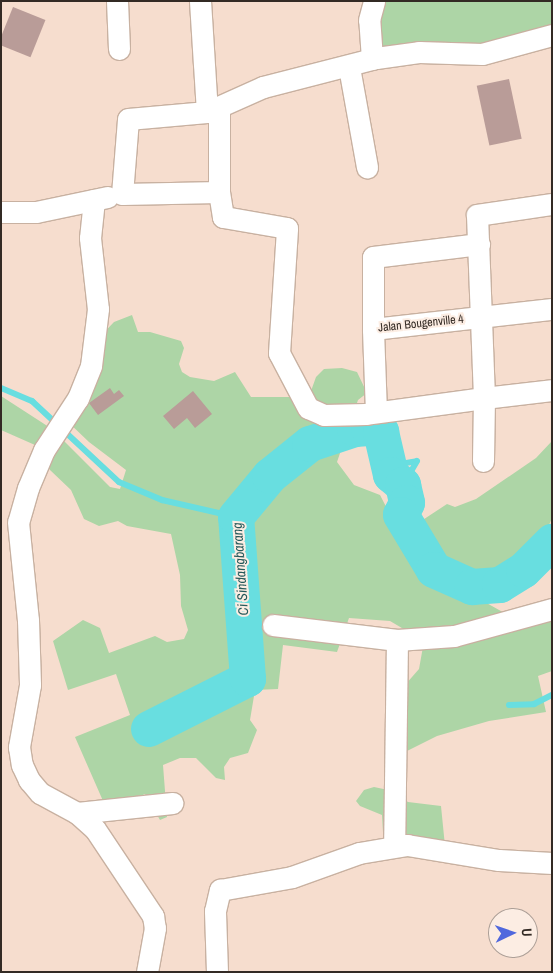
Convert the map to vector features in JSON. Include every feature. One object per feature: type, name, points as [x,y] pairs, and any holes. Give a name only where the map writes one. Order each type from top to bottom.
[{"type":"street","points":[[117,1],[119,49]]},
{"type":"street","points":[[200,1],[223,217],[281,225],[288,230],[279,353],[308,408],[324,415],[376,412],[552,390]]},
{"type":"street","points":[[372,60],[370,20],[374,1]]},
{"type":"street","points":[[122,194],[128,119],[213,111],[263,87],[372,60],[419,52],[482,54],[552,34]]},
{"type":"street","points":[[349,67],[367,167]]},
{"type":"street","points":[[1,212],[36,212],[122,194],[219,192]]},
{"type":"street","points":[[94,200],[90,238],[97,323],[91,366],[78,398],[52,437],[28,488],[18,528],[28,620],[30,685],[19,746],[22,766],[40,793],[77,813],[110,848],[153,916],[155,928],[148,972]]},
{"type":"street","points":[[483,461],[484,398],[477,215],[552,204]]},
{"type":"street","points":[[373,328],[373,257],[479,244]]},
{"type":"street","name":"Jalan Bougenville 4","points":[[376,412],[373,328],[552,309]]},
{"type":"street","points":[[272,625],[397,640],[454,636],[552,609]]},
{"type":"street","points":[[394,846],[397,640]]},
{"type":"street","points":[[77,813],[172,803]]},
{"type":"street","points":[[217,972],[215,911],[220,890],[292,877],[359,853],[394,846],[407,845],[499,860],[552,863]]},
{"type":"green space","points":[[377,1],[552,1],[552,34],[369,59]]},
{"type":"green space","points":[[132,315],[138,332],[150,332],[181,341],[184,348],[179,364],[182,372],[190,377],[214,381],[235,372],[251,397],[296,397],[311,391],[316,377],[324,369],[342,368],[357,372],[367,393],[358,400],[337,462],[354,485],[380,495],[395,524],[412,527],[447,504],[455,507],[476,499],[536,458],[552,441],[552,518],[546,532],[523,559],[502,576],[487,581],[480,593],[483,601],[508,615],[552,611],[552,671],[538,676],[546,712],[489,721],[437,736],[405,752],[398,693],[419,669],[424,641],[390,621],[349,618],[337,652],[283,645],[278,689],[255,690],[250,720],[257,730],[248,753],[230,758],[224,767],[225,780],[216,778],[196,758],[180,758],[163,765],[167,817],[160,820],[145,794],[107,810],[75,737],[130,715],[116,674],[68,690],[53,641],[83,620],[100,628],[109,653],[155,636],[167,642],[184,639],[188,630],[181,606],[180,575],[171,534],[127,526],[118,521],[99,526],[84,519],[71,490],[50,470],[35,445],[1,430],[1,396],[52,429],[110,487],[120,489],[126,470],[89,442],[67,421],[91,346],[114,322]]},
{"type":"green space","points":[[374,787],[393,791],[408,802],[441,806],[446,856],[415,858],[394,856],[384,850],[382,815],[360,806],[356,801],[364,790]]},
{"type":"building","points":[[13,7],[45,20],[30,57],[1,45],[1,37]]},
{"type":"building","points":[[509,79],[522,139],[489,146],[477,86]]},
{"type":"building","points":[[110,388],[114,394],[119,390],[124,396],[98,415],[89,403]]},
{"type":"building","points":[[193,391],[212,414],[195,428],[187,418],[174,429],[163,416]]},
{"type":"waterway","points":[[1,388],[32,401],[119,482],[162,500],[236,517]]},
{"type":"waterway","name":"Ci Sindangbarang","points":[[149,729],[248,679],[236,517],[270,476],[310,444],[355,429],[369,428],[381,432],[391,475],[403,485],[407,503],[401,515],[434,570],[472,587],[500,585],[524,570],[552,542]]},
{"type":"waterway","points":[[389,466],[417,461],[403,485]]},
{"type":"waterway","points":[[509,705],[534,704],[552,695]]}]
